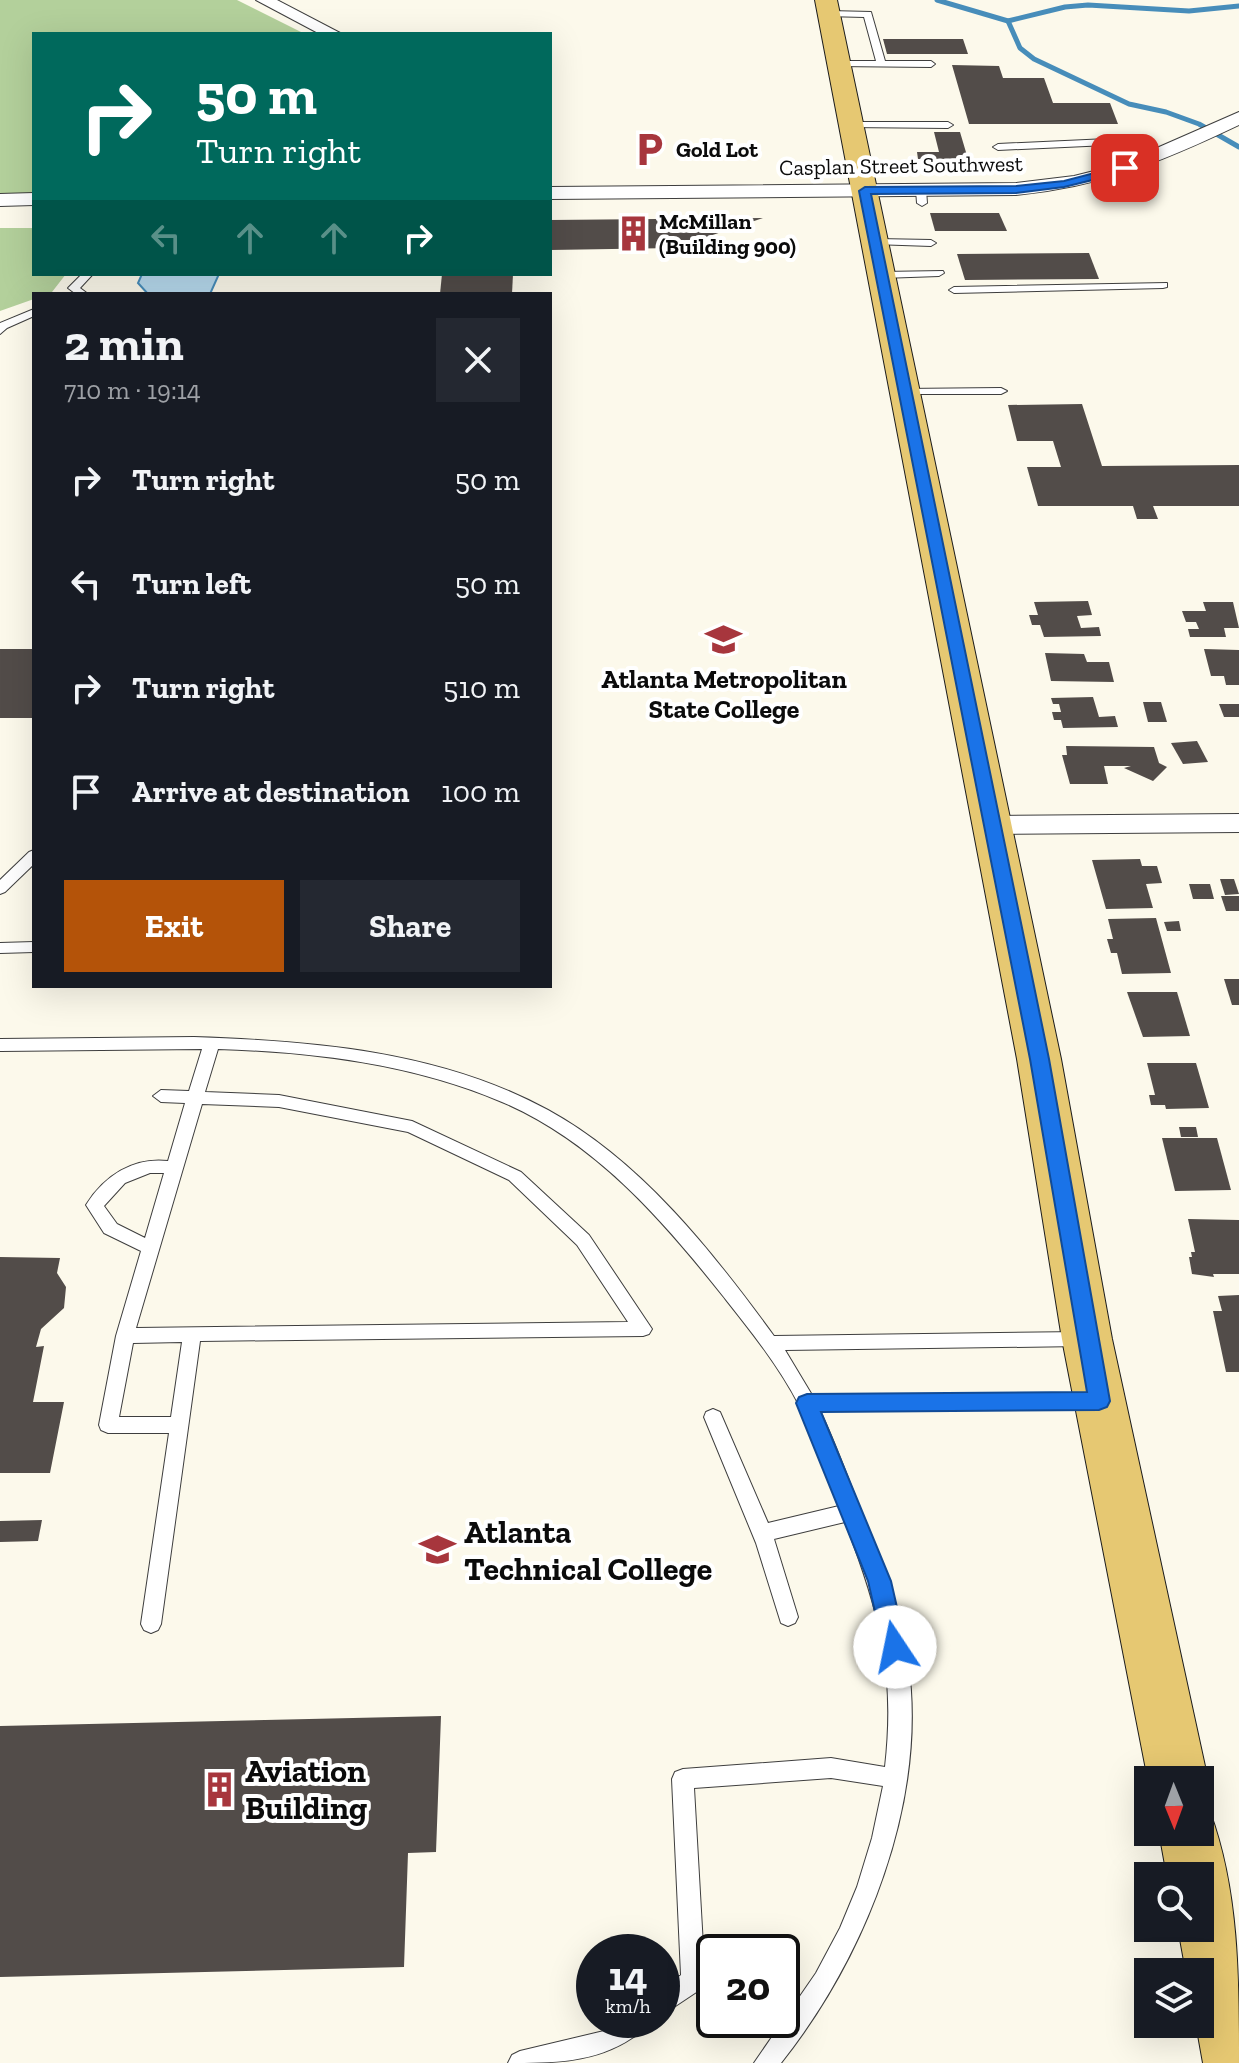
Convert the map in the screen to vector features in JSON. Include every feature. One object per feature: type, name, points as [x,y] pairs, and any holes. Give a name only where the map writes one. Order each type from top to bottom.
[{"type":"main road","points":[[828,7],[1039,1059],[1099,1401],[1175,1766]]},
{"type":"main road","points":[[1212,1942],[1236,2063]]},
{"type":"street","points":[[264,0],[329,32]]},
{"type":"street","name":"Casplan Street Southwest","points":[[552,193],[865,191],[921,196],[1006,184],[1064,184],[1106,175],[1239,118]]},
{"type":"street","points":[[0,200],[32,199]]},
{"type":"street","points":[[993,825],[1239,823]]},
{"type":"lane","points":[[828,7],[868,14],[881,64]]},
{"type":"lane","points":[[839,64],[931,64]]},
{"type":"lane","points":[[851,125],[948,125]]},
{"type":"lane","points":[[901,125],[904,136]]},
{"type":"lane","points":[[998,147],[1108,142],[1156,156]]},
{"type":"lane","points":[[1106,175],[1123,196]]},
{"type":"lane","points":[[880,259],[931,243]]},
{"type":"lane","points":[[880,259],[939,273]]},
{"type":"lane","points":[[73,292],[86,276]]},
{"type":"lane","points":[[954,290],[1163,285]]},
{"type":"lane","points":[[1,328],[32,313]]},
{"type":"lane","points":[[903,392],[1001,391]]},
{"type":"lane","points":[[0,889],[32,857]]},
{"type":"lane","points":[[0,948],[32,947]]},
{"type":"lane","points":[[179,1425],[108,1425],[125,1336],[211,1044]]},
{"type":"lane","points":[[0,1045],[211,1044],[301,1048],[420,1066],[470,1082],[549,1119],[601,1153],[661,1210],[770,1343],[807,1403],[879,1581],[895,1647],[900,1685],[894,1778],[879,1847],[857,1921],[823,1984],[766,2063]]},
{"type":"lane","points":[[125,1336],[643,1329],[583,1240],[515,1176],[412,1127],[279,1101],[161,1096]]},
{"type":"lane","points":[[151,1247],[120,1236],[102,1223],[95,1205],[108,1184],[127,1172],[157,1165],[175,1168]]},
{"type":"lane","points":[[151,1624],[192,1334]]},
{"type":"lane","points":[[770,1343],[1087,1339]]},
{"type":"lane","points":[[807,1403],[1099,1401]]},
{"type":"lane","points":[[713,1417],[762,1533],[788,1617]]},
{"type":"lane","points":[[762,1533],[851,1512]]},
{"type":"lane","points":[[680,1990],[693,1981],[683,1779],[831,1768],[894,1778]]},
{"type":"lane","points":[[520,2063],[613,2038]]},
{"type":"green space","points":[[0,0],[237,0],[301,32],[32,32],[32,195],[0,196]]},
{"type":"green space","points":[[0,228],[32,228],[32,276],[64,276],[52,292],[32,292],[32,300],[0,311]]},
{"type":"water","points":[[141,276],[218,276],[211,292],[146,292],[138,283]]},
{"type":"building","points":[[883,39],[963,39],[968,54],[887,54]]},
{"type":"building","points":[[952,65],[999,66],[1003,78],[1044,78],[1053,103],[1110,103],[1118,124],[969,124]]},
{"type":"building","points":[[934,132],[960,132],[968,159],[918,159],[917,152],[939,152]]},
{"type":"building","points":[[930,213],[999,213],[1007,231],[935,231]]},
{"type":"building","name":"McMillan (Building 900)","points":[[763,218],[674,248],[552,250],[552,220]]},
{"type":"building","points":[[1089,253],[1099,279],[965,280],[957,254]]},
{"type":"building","points":[[442,276],[513,276],[512,292],[440,292]]},
{"type":"building","points":[[1082,404],[1102,466],[1239,465],[1239,506],[1153,506],[1158,519],[1137,519],[1133,506],[1038,506],[1027,467],[1061,467],[1053,441],[1017,441],[1008,405]]},
{"type":"building","points":[[1088,601],[1092,615],[1077,616],[1081,628],[1099,627],[1101,636],[1044,637],[1040,625],[1032,625],[1029,615],[1038,615],[1034,602]]},
{"type":"building","points":[[1203,602],[1233,602],[1239,628],[1224,628],[1226,637],[1190,637],[1188,629],[1199,629],[1196,622],[1186,622],[1182,611],[1206,611]]},
{"type":"building","points":[[0,649],[32,649],[32,718],[0,718]]},
{"type":"building","points":[[1204,649],[1239,650],[1239,685],[1226,685],[1224,676],[1211,676]]},
{"type":"building","points":[[1045,653],[1084,654],[1087,662],[1109,662],[1114,682],[1051,681]]},
{"type":"building","points":[[1093,697],[1099,717],[1115,716],[1118,727],[1063,728],[1061,720],[1054,720],[1052,712],[1061,712],[1059,704],[1053,704],[1051,698]]},
{"type":"building","points":[[1143,702],[1161,702],[1167,722],[1148,722]]},
{"type":"building","points":[[1219,704],[1239,704],[1239,717],[1224,717]]},
{"type":"building","points":[[1197,741],[1208,762],[1183,764],[1171,743]]},
{"type":"building","points":[[1066,746],[1154,747],[1159,763],[1167,767],[1153,781],[1124,768],[1131,766],[1104,766],[1108,784],[1070,784],[1062,755],[1067,755]]},
{"type":"building","points":[[1140,859],[1142,866],[1157,866],[1162,883],[1146,884],[1153,908],[1106,909],[1092,860]]},
{"type":"building","points":[[1220,879],[1234,879],[1239,894],[1225,895]]},
{"type":"building","points":[[1189,884],[1210,884],[1214,899],[1193,899]]},
{"type":"building","points":[[1221,896],[1239,896],[1239,911],[1226,911]]},
{"type":"building","points":[[1156,918],[1171,973],[1122,974],[1117,953],[1111,953],[1107,939],[1113,939],[1108,919]]},
{"type":"building","points":[[1179,921],[1181,931],[1167,931],[1164,922]]},
{"type":"building","points":[[1224,979],[1239,979],[1239,1005],[1232,1005]]},
{"type":"building","points":[[1127,992],[1177,992],[1190,1036],[1143,1037]]},
{"type":"building","points":[[1147,1063],[1196,1063],[1209,1108],[1166,1109],[1165,1105],[1151,1105],[1149,1095],[1155,1095]]},
{"type":"building","points":[[1179,1127],[1196,1127],[1198,1137],[1181,1137]]},
{"type":"building","points":[[1162,1138],[1217,1138],[1231,1190],[1175,1191]]},
{"type":"building","points":[[1188,1219],[1239,1220],[1239,1274],[1213,1274],[1214,1277],[1192,1274],[1189,1257],[1192,1257],[1191,1252],[1195,1252]]},
{"type":"building","points":[[0,1257],[60,1258],[57,1273],[66,1287],[64,1308],[41,1329],[36,1347],[44,1346],[33,1402],[64,1402],[50,1473],[0,1473]]},
{"type":"building","points":[[1239,1295],[1239,1372],[1226,1372],[1213,1311],[1222,1311],[1218,1296]]},
{"type":"building","points":[[42,1520],[38,1541],[0,1542],[0,1521]]},
{"type":"building","name":"Aviation Building","points":[[441,1716],[436,1852],[408,1853],[404,1967],[0,1977],[0,1726]]},
{"type":"waterway","points":[[937,0],[1008,21]]},
{"type":"waterway","points":[[1008,21],[1065,7],[1088,5],[1189,11],[1239,6]]},
{"type":"waterway","points":[[1008,21],[1020,48],[1034,59],[1129,104],[1166,112],[1199,124],[1239,147]]},
{"type":"place","name":"Gold Lot","points":[[650,149]]},
{"type":"place","name":"McMillan (Building 900)","points":[[633,234]]},
{"type":"place","name":"Atlanta Metropolitan State College","points":[[724,640]]},
{"type":"place","name":"Atlanta Technical College","points":[[438,1550]]},
{"type":"place","name":"Aviation Building","points":[[219,1789]]},
{"type":"route","points":[[895,1647],[879,1581],[807,1403],[1099,1401],[1039,1059],[865,191],[1016,189],[1064,184],[1125,168]]}]
